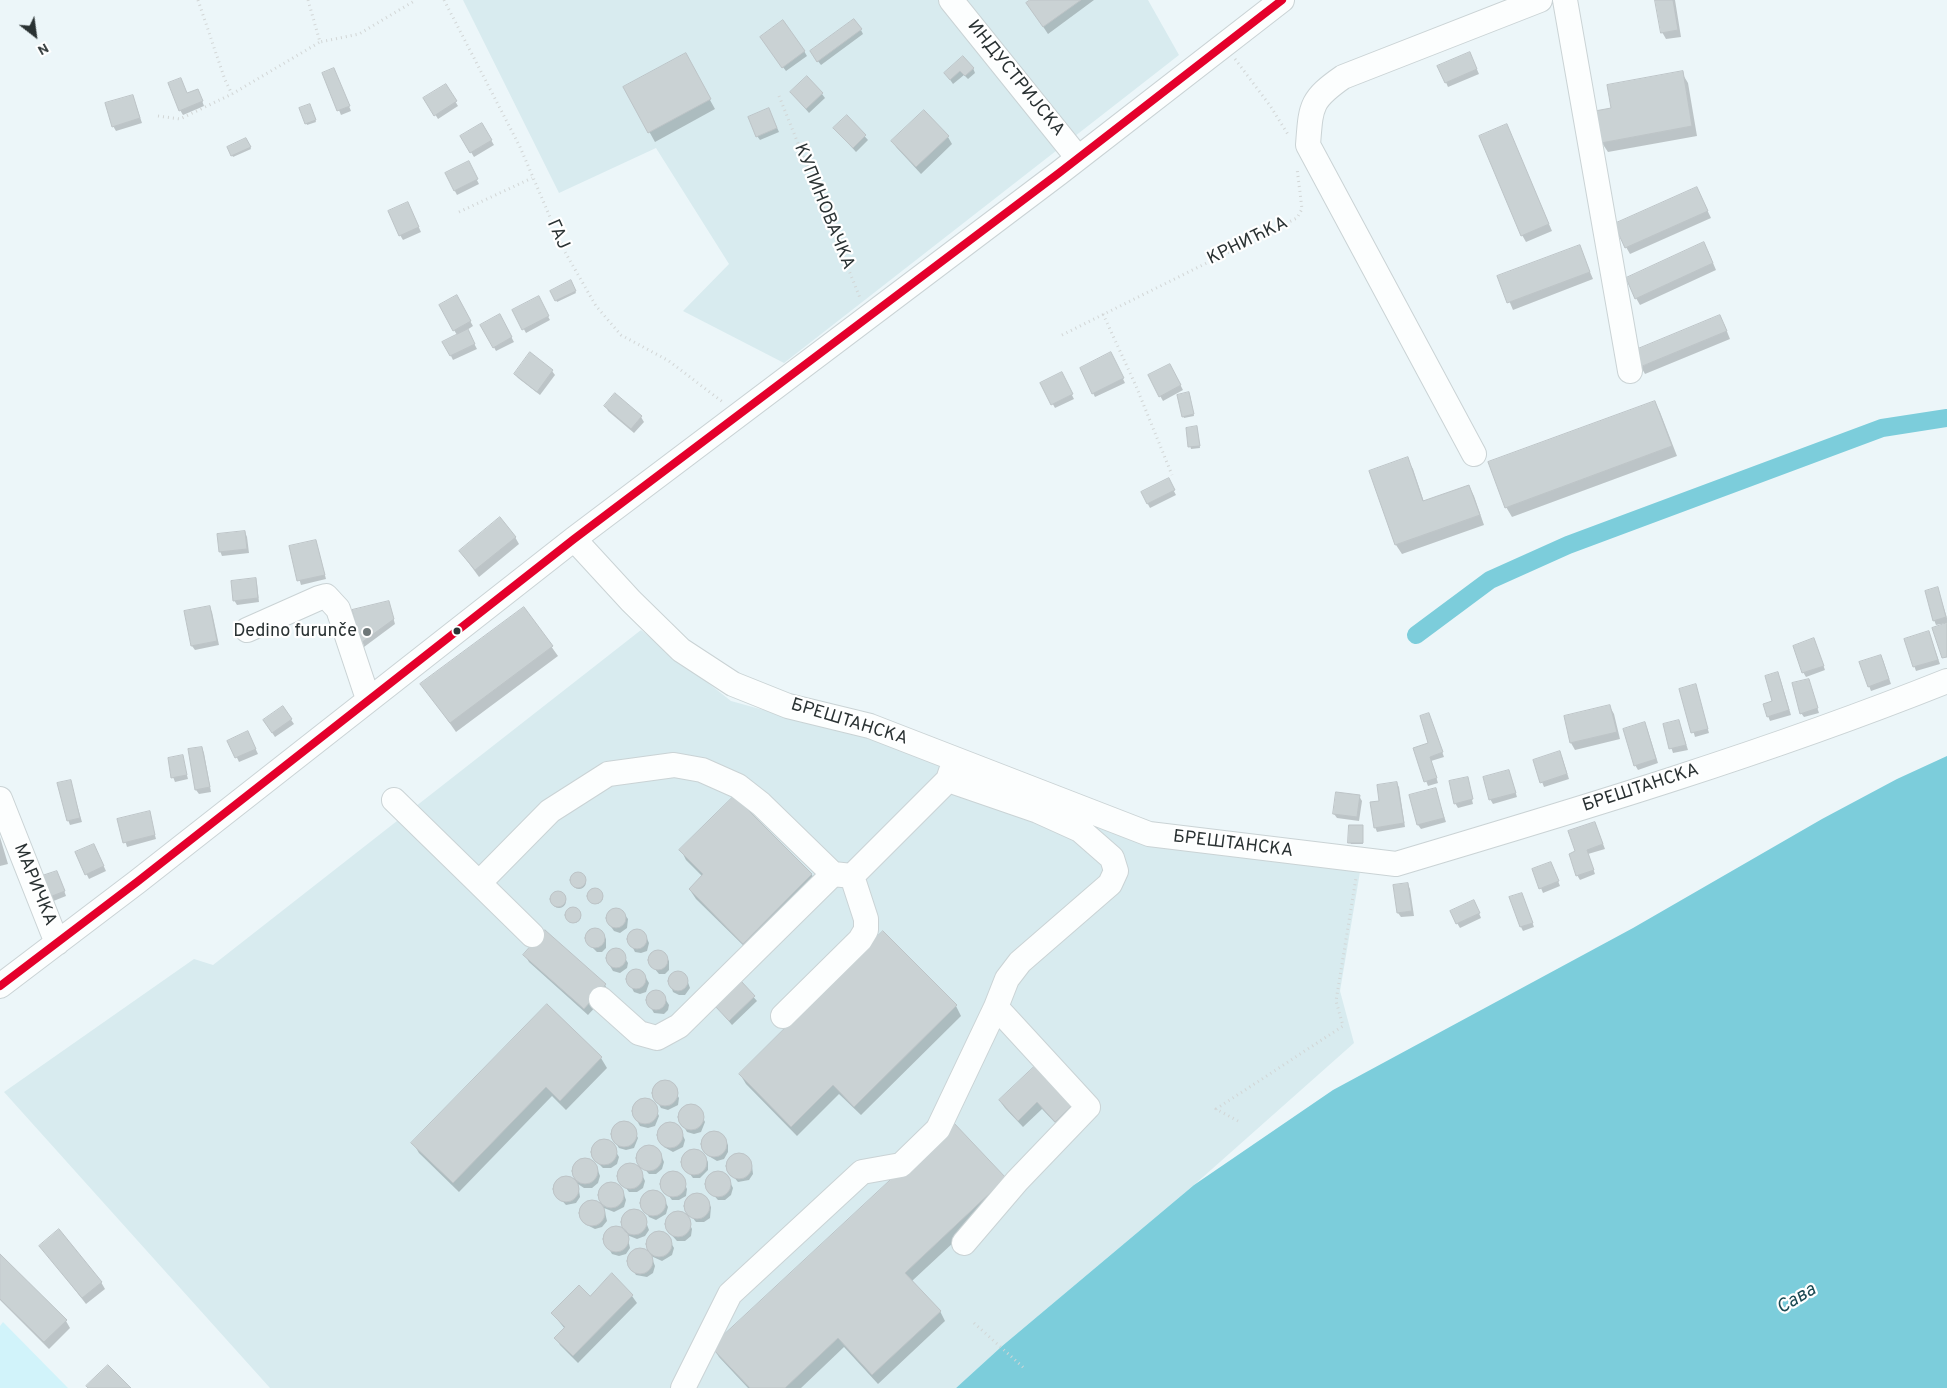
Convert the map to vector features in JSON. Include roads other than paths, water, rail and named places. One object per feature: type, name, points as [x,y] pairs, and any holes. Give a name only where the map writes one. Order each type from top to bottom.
[{"type":"street","name":"ИНДУСТРИЈСКА","points":[[951,0],[1078,158]]},
{"type":"street","points":[[0,986],[58,943],[574,538],[868,318],[1282,0]]},
{"type":"street","points":[[1474,454],[1308,145],[1310,112],[1322,92],[1343,77],[1540,0]]},
{"type":"street","points":[[1565,0],[1630,372]]},
{"type":"street","name":"БРЕШТАНСКА","points":[[574,538],[631,601],[681,650],[733,684],[788,706],[870,726],[952,769],[1150,834],[1359,861],[1396,864],[1637,792],[1896,702],[1947,681]]},
{"type":"street","points":[[247,630],[326,596],[338,610],[368,700]]},
{"type":"street","points":[[479,883],[550,811],[608,774],[674,765],[702,770],[738,786],[843,875],[866,919],[866,930],[860,940],[783,1016]]},
{"type":"street","points":[[601,999],[639,1033],[657,1038],[679,1026],[843,875],[952,769],[1080,830],[1112,858],[1116,871],[1110,884],[1020,962],[1007,980],[938,1129],[900,1165],[862,1172],[730,1294],[683,1388]]},
{"type":"street","name":"МАРИЧКА","points":[[0,799],[58,943]]},
{"type":"street","points":[[394,800],[532,935]]},
{"type":"street","points":[[964,1243],[1017,1181],[1088,1107],[996,1007]]},
{"type":"water","name":"Сава","points":[[1947,756],[1947,1388],[956,1388],[1001,1347],[1194,1185],[1333,1090],[1633,928],[1822,819],[1897,779]]},
{"type":"waterway","points":[[1416,635],[1490,580],[1568,545],[1882,428],[1947,418]]},
{"type":"place","name":"Dedino furunče","points":[[367,632]]}]
